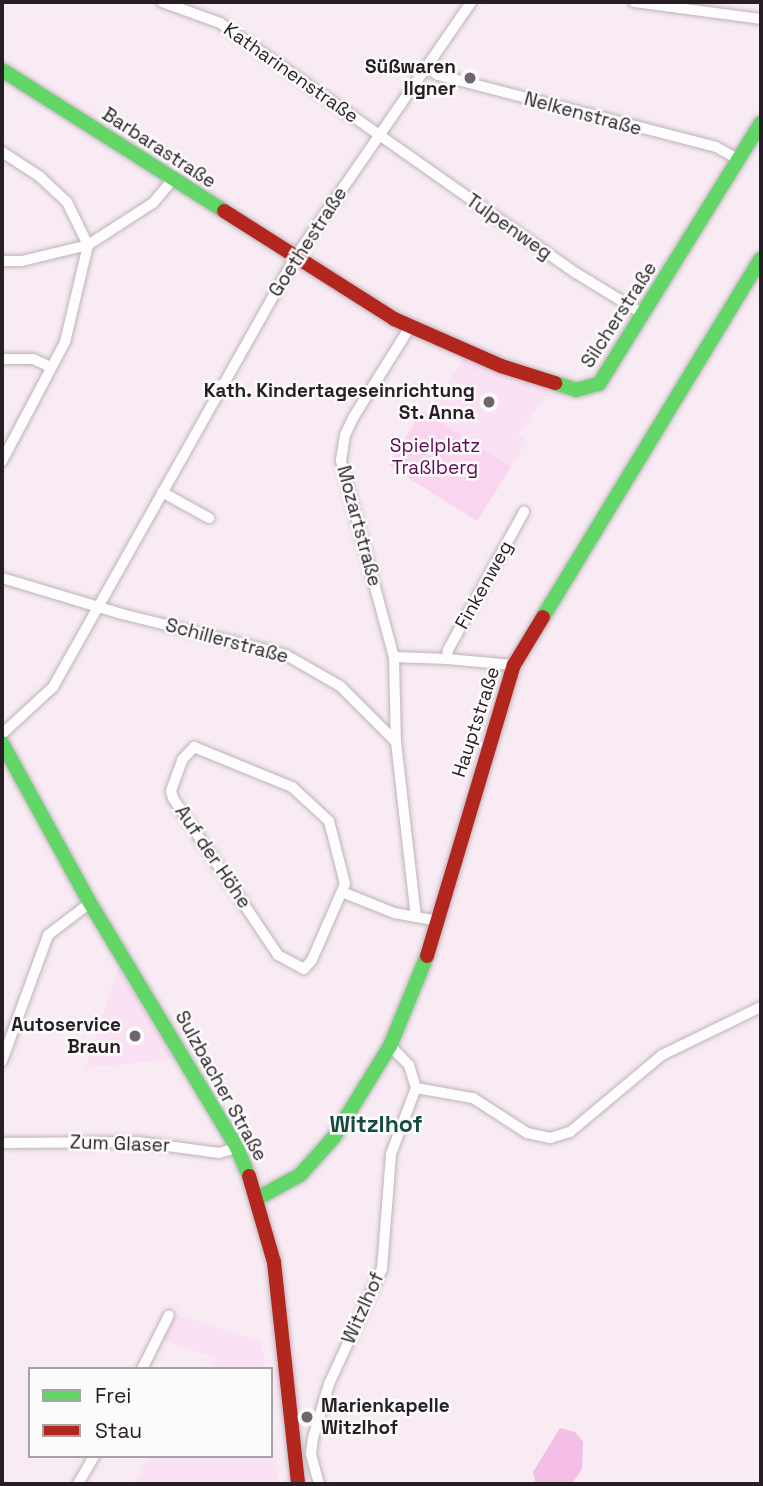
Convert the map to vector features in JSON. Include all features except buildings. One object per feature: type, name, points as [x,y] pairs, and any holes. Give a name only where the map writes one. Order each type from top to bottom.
[{"type":"street","name":"Katharinenstraße","points":[[162,2],[220,23],[379,135]]},
{"type":"street","name":"Goethestraße","points":[[2,734],[53,687],[294,259],[471,2]]},
{"type":"street","points":[[634,2],[761,19]]},
{"type":"street","name":"Nelkenstraße","points":[[426,68],[438,75],[716,147],[739,160]]},
{"type":"street","name":"Barbarastraße","points":[[2,70],[294,259]]},
{"type":"street","name":"Silcherstraße","points":[[294,259],[410,327],[501,366],[588,390],[599,384],[761,123]]},
{"type":"street","name":"Tulpenweg","points":[[379,135],[576,273],[643,314]]},
{"type":"street","points":[[2,152],[39,176],[66,202],[88,245],[74,318],[2,461]]},
{"type":"street","points":[[2,261],[22,261],[88,245],[153,203],[173,179]]},
{"type":"street","name":"Hauptstraße","points":[[258,1198],[300,1175],[334,1137],[390,1046],[406,1015],[439,921],[514,665],[761,259]]},
{"type":"street","name":"Mozartstraße","points":[[396,742],[394,657],[341,449],[353,418],[410,327]]},
{"type":"street","points":[[2,359],[33,359],[51,367]]},
{"type":"street","points":[[162,492],[209,518]]},
{"type":"street","name":"Finkenweg","points":[[447,659],[448,650],[524,512]]},
{"type":"street","name":"Schillerstraße","points":[[2,578],[305,664],[354,697],[396,742]]},
{"type":"street","name":"Finkenweg","points":[[394,657],[514,665]]},
{"type":"street","points":[[396,742],[416,917]]},
{"type":"street","name":"Sulzbacher Straße","points":[[2,743],[90,903],[237,1148],[258,1198],[274,1262],[298,1484]]},
{"type":"street","name":"Auf der Höhe","points":[[203,748],[307,796],[329,821],[336,840],[345,884],[342,892],[309,966],[303,969],[286,962],[173,798],[173,784],[188,751],[203,748]]},
{"type":"street","points":[[342,892],[416,917],[439,921]]},
{"type":"street","points":[[2,1061],[48,935],[90,903]]},
{"type":"street","points":[[390,1046],[409,1065],[416,1088],[473,1098],[536,1138],[550,1138],[570,1132],[662,1055],[761,1006]]},
{"type":"street","name":"Witzlhof","points":[[319,1484],[311,1454],[313,1438],[329,1384],[382,1269],[391,1154],[416,1088]]},
{"type":"street","name":"Zum Glaser","points":[[2,1143],[138,1142],[219,1153],[237,1148]]},
{"type":"street","points":[[143,1367],[169,1315]]},
{"type":"street","points":[[78,1484],[93,1458]]},
{"type":"shaded area","name":"Kath. Kindertageseinrichtung St. Anna","points":[[463,359],[550,391],[518,434],[527,441],[511,467],[427,414]]},
{"type":"shaded area","points":[[118,968],[171,1053],[175,1059],[85,1068]]},
{"type":"shaded area","points":[[172,1313],[262,1342],[265,1367],[212,1367],[217,1358],[161,1340]]},
{"type":"shaded area","points":[[560,1428],[575,1432],[583,1442],[582,1469],[572,1484],[536,1484],[533,1472]]},
{"type":"shaded area","points":[[273,1440],[278,1484],[134,1484],[149,1458],[273,1458]]},
{"type":"green space","name":"Spielplatz Traßlberg","points":[[422,411],[511,467],[477,521],[388,465]]},
{"type":"traffic: fast","points":[[2,70],[224,211]]},
{"type":"traffic: fast","points":[[555,383],[576,390],[599,384],[761,123]]},
{"type":"traffic: fast","points":[[543,617],[761,259]]},
{"type":"traffic: fast","points":[[2,743],[90,903],[237,1148],[249,1176]]},
{"type":"traffic: fast","points":[[258,1198],[300,1175],[334,1137],[390,1046],[427,956]]},
{"type":"traffic: jam","points":[[224,211],[394,319],[501,366],[555,383]]},
{"type":"traffic: jam","points":[[427,956],[514,665],[543,617]]},
{"type":"traffic: jam","points":[[249,1176],[274,1262],[298,1484]]},
{"type":"place","name":"Süßwaren Ilgner","points":[[470,78]]},
{"type":"place","name":"Kath. Kindertageseinrichtung St. Anna","points":[[489,402]]},
{"type":"place","name":"Autoservice Braun","points":[[135,1036]]},
{"type":"place","name":"Marienkapelle Witzlhof","points":[[307,1417]]},
{"type":"district","name":"Witzlhof","points":[[376,1124]]}]
